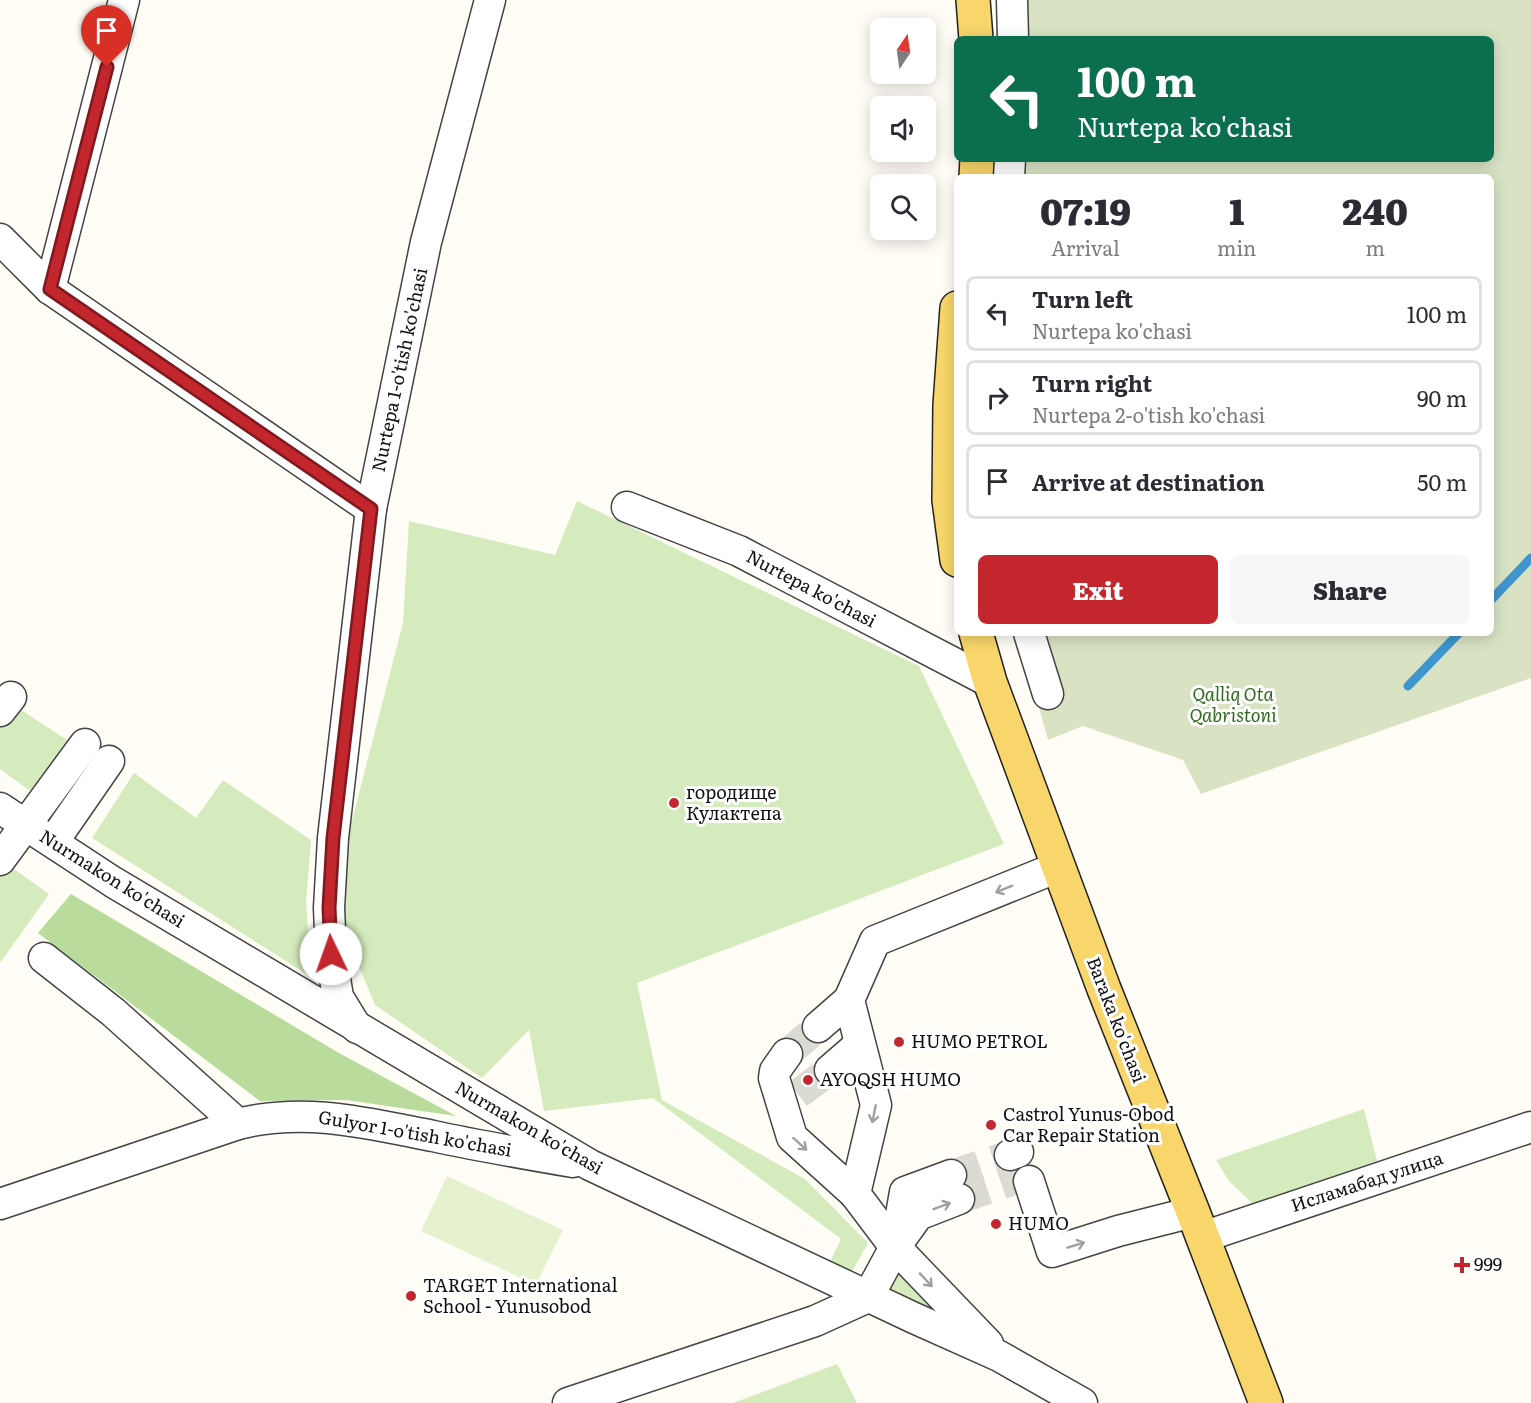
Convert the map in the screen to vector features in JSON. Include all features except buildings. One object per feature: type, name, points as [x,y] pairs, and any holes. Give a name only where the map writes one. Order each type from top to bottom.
[{"type":"main road","points":[[973,0],[976,36]]},
{"type":"main road","points":[[954,350],[950,405],[949,500],[954,538]]},
{"type":"main road","name":"Baraka ko'chasi","points":[[977,636],[990,682],[1058,867],[1266,1403]]},
{"type":"street","points":[[50,289],[124,0]]},
{"type":"street","name":"Nurtepa 1-o'tish ko'chasi","points":[[357,1028],[338,997],[331,954],[329,908],[333,838],[371,509],[426,242],[490,0]]},
{"type":"street","points":[[1012,0],[1013,36]]},
{"type":"street","points":[[0,239],[50,289],[371,509]]},
{"type":"street","name":"Nurtepa ko'chasi","points":[[627,507],[739,551],[990,682]]},
{"type":"street","points":[[1030,636],[1048,694]]},
{"type":"street","points":[[0,860],[26,825],[97,753],[53,842]]},
{"type":"street","name":"Nurmakon ko'chasi","points":[[0,808],[113,882],[590,1165],[868,1297],[999,1356],[1055,1395],[1082,1403]]},
{"type":"street","points":[[818,1027],[849,1000],[875,941],[1058,867]]},
{"type":"street","points":[[44,958],[112,1012],[238,1124]]},
{"type":"street","points":[[849,1000],[876,1105],[855,1194]]},
{"type":"street","points":[[830,1070],[860,1044]]},
{"type":"street","points":[[787,1054],[775,1071],[774,1078],[791,1100],[792,1137],[855,1194],[895,1247],[999,1356]]},
{"type":"street","name":"Gulyor 1-o'tish ko'chasi","points":[[0,1204],[238,1124],[289,1115],[342,1119],[590,1165]]},
{"type":"street","name":"Исламабад улица","points":[[1020,1169],[1052,1252],[1118,1232],[1198,1224],[1531,1127]]},
{"type":"street","points":[[568,1403],[815,1321],[868,1297],[895,1247],[918,1215],[955,1187]]},
{"type":"green space","name":"Qalliq Ota Qabristoni","points":[[1003,0],[1531,0],[1531,678],[1201,794],[1183,760],[1083,726],[1048,740],[1019,636],[1494,636],[1494,174],[999,174],[1001,162],[1494,162],[1494,36],[1004,36]]},
{"type":"green space","points":[[577,501],[919,666],[1004,844],[637,983],[662,1100],[805,1179],[868,1243],[851,1273],[829,1264],[841,1239],[653,1098],[544,1111],[529,1030],[482,1078],[375,1005],[338,916],[351,824],[403,623],[409,521],[555,555]]},
{"type":"green space","points":[[0,696],[67,740],[33,793],[0,769]]},
{"type":"green space","points":[[134,773],[196,818],[223,780],[311,840],[306,902],[311,977],[92,838]]},
{"type":"green space","points":[[0,859],[49,894],[0,963]]},
{"type":"green space","points":[[71,894],[339,1053],[456,1116],[346,1100],[260,1101],[38,933]]},
{"type":"green space","points":[[1364,1109],[1377,1161],[1254,1205],[1229,1181],[1216,1160]]},
{"type":"green space","points":[[447,1176],[563,1230],[536,1285],[421,1231]]},
{"type":"green space","points":[[899,1271],[940,1313],[889,1288]]},
{"type":"green space","points":[[837,1364],[857,1403],[733,1403]]},
{"type":"waterway","points":[[1494,597],[1531,558]]},
{"type":"waterway","points":[[1408,686],[1456,636]]},
{"type":"tunnel","points":[[787,1054],[818,1027]]},
{"type":"tunnel","points":[[798,1094],[830,1070]]},
{"type":"tunnel","points":[[951,1175],[1010,1155]]},
{"type":"tunnel","points":[[959,1199],[1017,1179]]},
{"type":"place","name":"городище Кулактепа","points":[[674,803]]},
{"type":"place","name":"HUMO PETROL","points":[[899,1042]]},
{"type":"place","name":"AYOQSH HUMO","points":[[808,1080]]},
{"type":"place","name":"Castrol Yunus-Obod Car Repair Station","points":[[991,1125]]},
{"type":"place","name":"HUMO","points":[[996,1224]]},
{"type":"place","name":"999","points":[[1462,1265]]},
{"type":"place","name":"TARGET International School - Yunusobod","points":[[411,1296]]},
{"type":"route","points":[[107,67],[50,289],[371,509],[333,838],[329,908],[331,954]]}]
